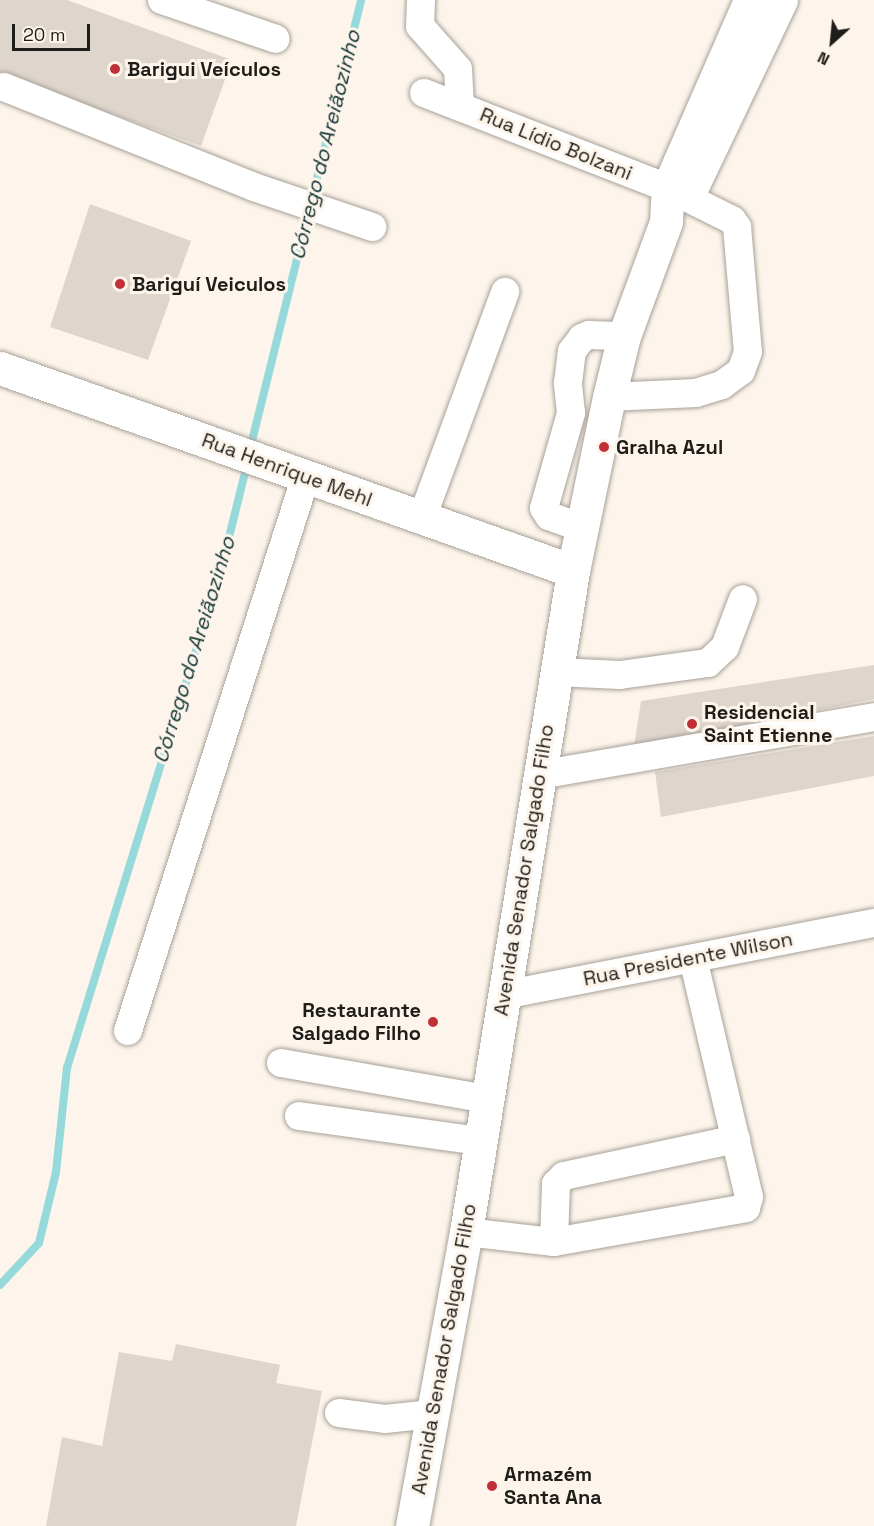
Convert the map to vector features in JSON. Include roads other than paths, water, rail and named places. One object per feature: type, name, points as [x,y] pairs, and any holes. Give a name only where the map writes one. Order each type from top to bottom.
[{"type":"main road","name":"Avenida Senador Salgado Filho","points":[[412,1526],[466,1232],[573,571],[609,397],[624,336],[750,0]]},
{"type":"main road","name":"Avenida Senador Salgado Filho","points":[[677,192],[781,0]]},
{"type":"main road","name":"Rua Henrique Mehl","points":[[0,368],[573,571]]},
{"type":"street","points":[[162,0],[276,39]]},
{"type":"street","points":[[421,0],[420,26],[458,69],[460,106]]},
{"type":"street","points":[[4,87],[294,201],[372,227]]},
{"type":"street","name":"Rua Lídio Bolzani","points":[[424,93],[677,192],[732,220],[737,227],[748,352],[741,371],[722,385],[696,393],[609,397]]},
{"type":"street","points":[[422,518],[505,292]]},
{"type":"street","points":[[582,528],[549,516],[544,508],[571,413],[568,383],[572,351],[582,338],[589,335],[624,336]]},
{"type":"street","points":[[128,1031],[306,476]]},
{"type":"street","points":[[556,672],[620,675],[708,663],[724,647],[743,599]]},
{"type":"street","points":[[539,775],[874,717]]},
{"type":"street","name":"Rua Presidente Wilson","points":[[503,995],[874,923]]},
{"type":"street","points":[[466,1232],[554,1242],[746,1208],[749,1197],[693,958]]},
{"type":"street","points":[[280,1063],[487,1099]]},
{"type":"street","points":[[299,1116],[480,1141]]},
{"type":"street","points":[[554,1242],[556,1184],[564,1176],[736,1139]]},
{"type":"street","points":[[339,1413],[385,1419],[432,1414]]},
{"type":"waterway","name":"Córrego do Areiãozinho","points":[[250,449],[361,0]]},
{"type":"waterway","name":"Córrego do Areiãozinho","points":[[0,1285],[39,1243],[56,1172],[67,1068],[221,570],[247,464]]},
{"type":"place","name":"Barigui Veículos","points":[[115,69]]},
{"type":"place","name":"Bariguí Veiculos","points":[[120,284]]},
{"type":"place","name":"Gralha Azul","points":[[604,447]]},
{"type":"place","name":"Residencial Saint Etienne","points":[[692,724]]},
{"type":"place","name":"Restaurante Salgado Filho","points":[[433,1022]]},
{"type":"place","name":"Armazém Santa Ana","points":[[492,1486]]}]
